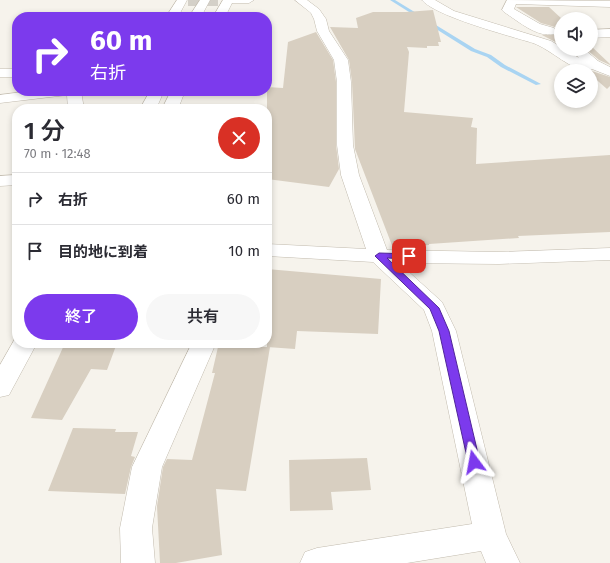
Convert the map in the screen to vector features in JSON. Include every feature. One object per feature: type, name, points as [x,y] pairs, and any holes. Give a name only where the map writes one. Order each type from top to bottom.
[{"type":"street","points":[[175,12],[183,0],[188,0]]},
{"type":"street","points":[[198,12],[205,0]]},
{"type":"street","points":[[220,0],[249,0]]},
{"type":"street","points":[[222,12],[228,0]]},
{"type":"street","points":[[300,0],[315,11],[320,19],[324,31],[341,60],[344,82],[345,145],[350,175],[379,256],[434,308],[444,331],[496,549],[317,563]]},
{"type":"street","points":[[427,0],[450,13],[547,44],[586,64]]},
{"type":"street","points":[[554,32],[536,27],[508,10],[513,0],[610,4]]},
{"type":"street","points":[[598,34],[610,33]]},
{"type":"street","points":[[582,56],[588,64]]},
{"type":"street","points":[[598,68],[610,72]]},
{"type":"street","points":[[598,71],[610,78]]},
{"type":"street","points":[[0,73],[12,73]]},
{"type":"street","points":[[0,98],[19,96]]},
{"type":"street","points":[[0,182],[12,181]]},
{"type":"street","points":[[272,250],[379,256],[499,258],[610,254]]},
{"type":"street","points":[[0,388],[22,348]]},
{"type":"street","points":[[138,563],[136,528],[146,467],[202,348]]},
{"type":"building","points":[[516,7],[549,7],[554,12],[554,27],[541,23]]},
{"type":"building","points":[[433,10],[441,42],[438,42],[439,46],[427,46],[427,48],[407,47],[409,52],[404,112],[473,118],[471,127],[477,128],[476,164],[610,155],[610,232],[518,236],[519,238],[393,248],[355,149],[352,82],[349,60],[330,27],[358,28],[356,18],[373,12]]},
{"type":"building","points":[[316,32],[333,60],[336,82],[336,145],[339,169],[329,187],[272,180],[272,104],[267,104],[267,96],[272,96],[272,87],[283,88],[288,42]]},
{"type":"building","points":[[542,35],[554,35],[554,41]]},
{"type":"building","points":[[598,53],[610,65],[594,56],[598,56]]},
{"type":"building","points":[[598,73],[610,77],[610,86],[607,89],[598,81]]},
{"type":"building","points":[[272,269],[381,279],[378,334],[297,331],[295,349],[272,347]]},
{"type":"building","points":[[63,348],[115,348],[107,370],[91,369],[62,420],[31,418]]},
{"type":"building","points":[[218,348],[270,348],[246,491],[216,489],[222,555],[176,563],[160,563],[157,506],[163,467],[167,459],[192,460],[215,373],[212,373]]},
{"type":"building","points":[[73,428],[116,429],[115,432],[138,432],[131,456],[135,457],[131,467],[125,494],[48,491]]},
{"type":"building","points":[[367,458],[371,490],[331,492],[333,510],[290,511],[289,460]]},
{"type":"waterway","points":[[392,0],[473,50],[489,56],[503,66],[538,84]]},
{"type":"tunnel","points":[[188,0],[220,0]]},
{"type":"route","points":[[409,256],[379,256],[434,308],[444,331],[474,462]]}]
